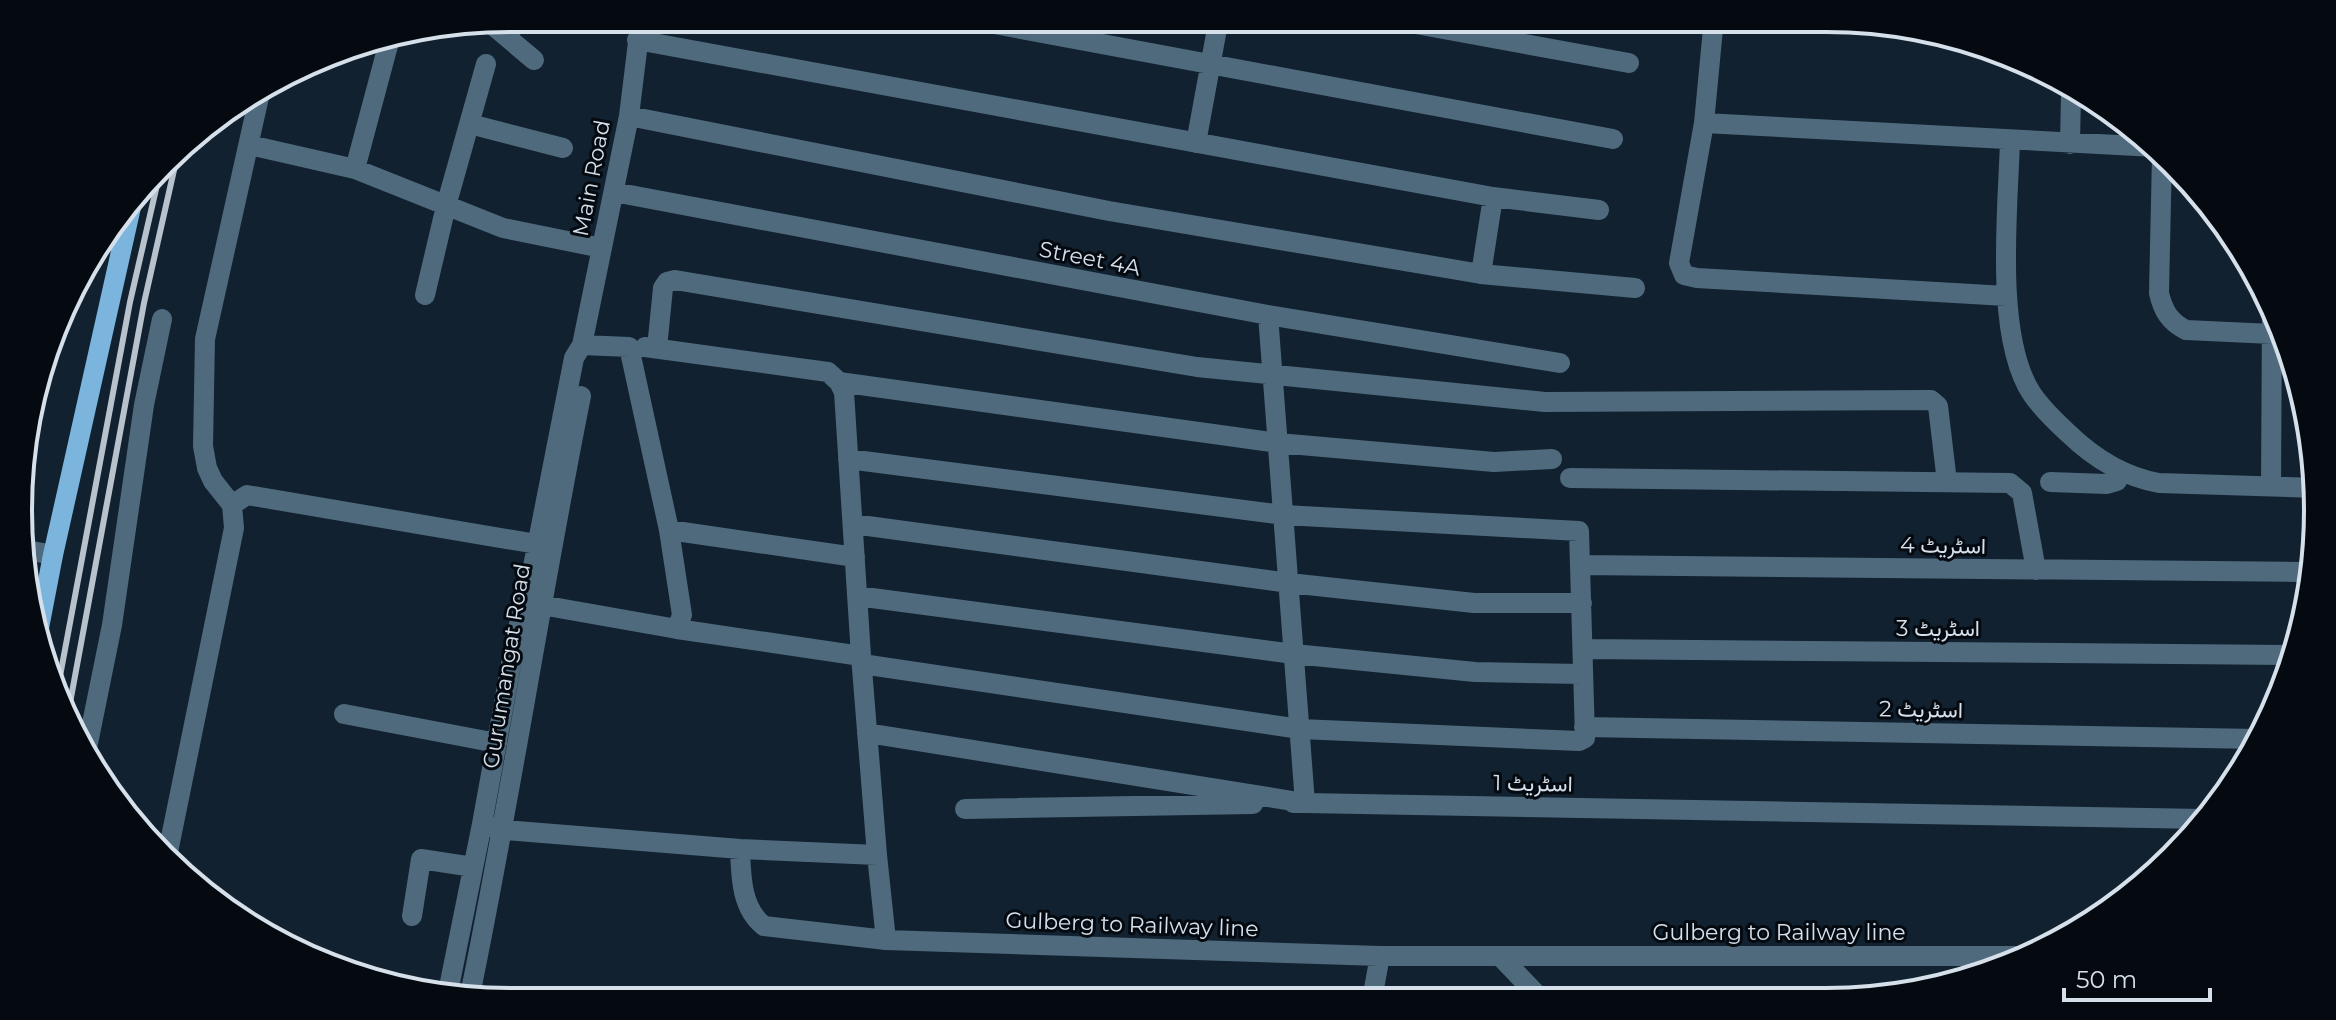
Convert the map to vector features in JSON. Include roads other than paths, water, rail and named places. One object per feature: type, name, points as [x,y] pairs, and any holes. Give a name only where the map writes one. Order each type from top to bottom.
[{"type":"main road","points":[[42,610],[113,244]]},
{"type":"street","points":[[501,32],[534,60]]},
{"type":"street","points":[[509,39],[511,32]]},
{"type":"street","name":"Main Road","points":[[533,604],[574,358],[582,345],[629,116],[638,32]]},
{"type":"street","points":[[1038,32],[1613,139]]},
{"type":"street","points":[[1196,143],[1217,32]]},
{"type":"street","points":[[1460,32],[1629,63]]},
{"type":"street","points":[[1713,32],[1704,123],[1679,263],[1684,275],[2006,296]]},
{"type":"street","points":[[637,40],[1493,197],[1599,210]]},
{"type":"street","points":[[355,169],[387,48]]},
{"type":"street","points":[[425,295],[446,206],[486,64]]},
{"type":"street","points":[[2070,144],[2071,100]]},
{"type":"street","points":[[169,845],[234,528],[232,505],[213,481],[203,446],[205,339],[258,104]]},
{"type":"street","points":[[629,116],[1109,211],[1481,274],[1635,288]]},
{"type":"street","points":[[1704,123],[2135,146]]},
{"type":"street","points":[[470,124],[563,148]]},
{"type":"street","points":[[2010,141],[2006,296],[2014,345],[2031,393],[2079,443],[2122,472],[2141,480],[2303,488]]},
{"type":"street","points":[[250,145],[355,169],[503,228],[602,248]]},
{"type":"street","points":[[2162,170],[2159,293],[2173,324],[2186,330],[2266,323]]},
{"type":"street","name":"Street 4A","points":[[614,192],[1268,315],[1560,363]]},
{"type":"street","points":[[1481,274],[1493,197]]},
{"type":"street","points":[[657,348],[663,288],[667,282],[675,280],[1197,367],[1545,402],[1931,400],[1938,406],[1947,482]]},
{"type":"street","points":[[965,809],[1305,803],[1268,315]]},
{"type":"street","points":[[89,737],[112,625],[144,405],[162,319]]},
{"type":"street","points":[[2271,487],[2273,340]]},
{"type":"street","points":[[582,345],[657,348],[828,372],[839,382],[844,392],[867,733],[886,940]]},
{"type":"street","points":[[629,347],[669,530],[682,615],[677,629]]},
{"type":"street","points":[[839,382],[1278,443],[1494,462],[1552,459]]},
{"type":"street","points":[[450,984],[517,631],[533,604],[1300,729],[1583,741],[1579,531],[1284,515],[848,459]]},
{"type":"street","points":[[2050,482],[2107,484],[2117,481],[2122,472]]},
{"type":"street","points":[[1570,478],[2010,483],[2022,493],[2036,570]]},
{"type":"street","points":[[232,505],[247,495],[543,545]]},
{"type":"street","points":[[853,524],[1289,583],[1474,603],[1582,603]]},
{"type":"street","points":[[669,530],[855,557]]},
{"type":"street","points":[[34,551],[53,555]]},
{"type":"street","name":"اسٹریٹ 4","points":[[1581,565],[2300,572]]},
{"type":"street","points":[[857,596],[1294,654],[1475,672],[1583,674]]},
{"type":"street","name":"Gurumangat Road","points":[[472,986],[504,830],[533,604]]},
{"type":"street","name":"اسٹریٹ 3","points":[[1583,649],[2282,655]]},
{"type":"street","points":[[344,714],[497,743]]},
{"type":"street","name":"اسٹریٹ 2","points":[[1584,727],[2245,739]]},
{"type":"street","name":"اسٹریٹ 1","points":[[867,733],[1305,803],[2190,819]]},
{"type":"street","points":[[482,824],[504,830],[740,849],[877,855]]},
{"type":"street","name":"Gulberg to Railway line","points":[[740,849],[747,905],[754,918],[764,926],[886,940],[1380,956],[1998,956]]},
{"type":"street","points":[[412,916],[421,859],[473,867]]},
{"type":"street","points":[[1374,988],[1380,956]]},
{"type":"street","points":[[1500,956],[1531,988]]},
{"type":"railway","points":[[71,699],[144,303],[174,170]]},
{"type":"railway","points":[[61,673],[130,302],[156,190]]}]
